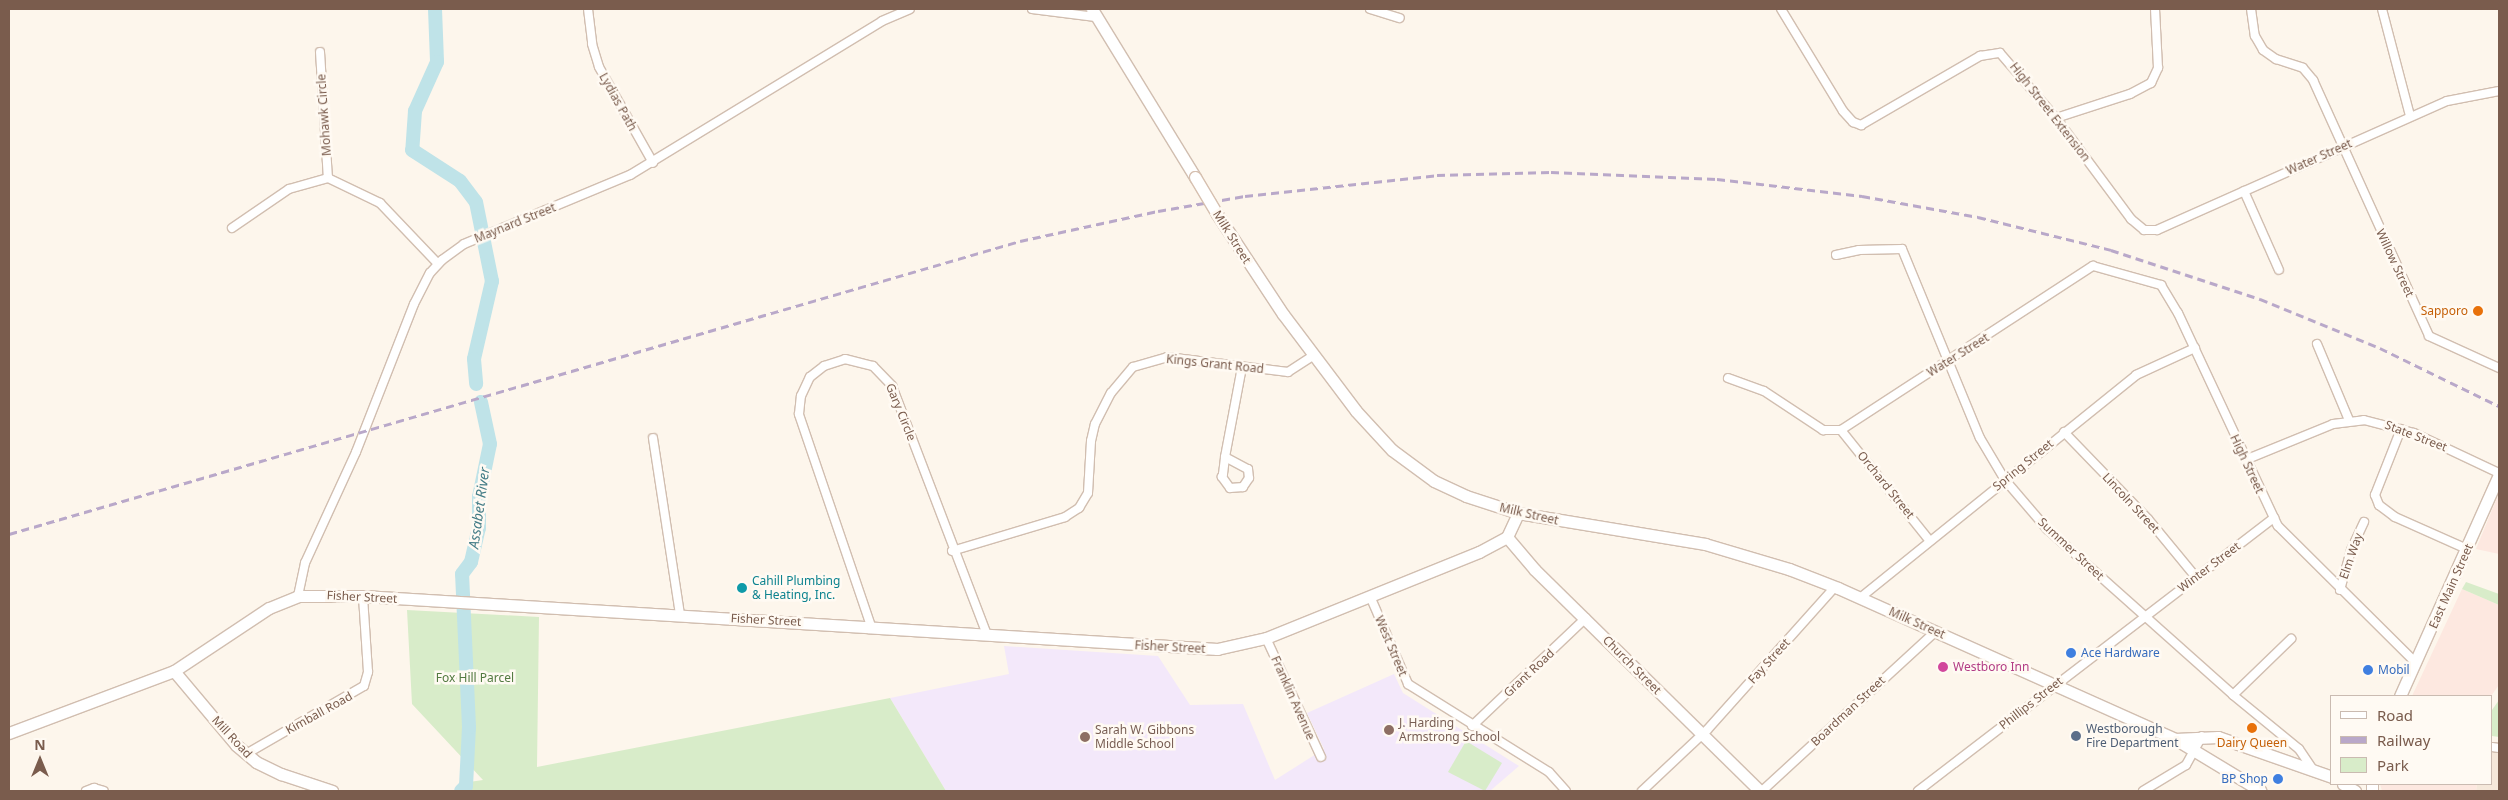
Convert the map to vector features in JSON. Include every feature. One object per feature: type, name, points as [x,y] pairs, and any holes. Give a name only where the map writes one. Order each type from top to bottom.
[{"type":"main road","name":"Milk Street","points":[[1094,13],[1254,273],[1368,425],[1405,461],[1466,496],[1518,513],[1722,548],[1835,587],[2175,739],[2261,791]]},
{"type":"main road","name":"East Main Street","points":[[2400,695],[2499,474]]},
{"type":"main road","points":[[1507,537],[1518,513]]},
{"type":"main road","name":"Fisher Street","points":[[9,733],[174,671],[269,608],[298,596],[363,596],[466,602],[871,626],[1199,649],[1234,646],[1266,638],[1479,552],[1507,537]]},
{"type":"main road","name":"Church Street","points":[[1507,537],[1535,570],[1761,791]]},
{"type":"main road","name":"Mill Road","points":[[174,671],[246,754],[272,771],[332,791]]},
{"type":"main road","points":[[2175,739],[2202,736],[2218,738],[2312,768],[2330,776]]},
{"type":"street","name":"Lydias Path","points":[[588,9],[592,44],[599,67],[653,163]]},
{"type":"street","name":"Maynard Street","points":[[298,596],[304,563],[356,452],[418,296],[438,264],[458,247],[613,183],[653,163],[882,21],[910,9]]},
{"type":"street","points":[[1032,9],[1094,13]]},
{"type":"street","points":[[1061,12],[1070,9]]},
{"type":"street","points":[[1370,9],[1400,18]]},
{"type":"street","name":"High Street Extension","points":[[1781,9],[1843,111],[1858,125],[1865,124],[1912,98],[1980,56],[1995,52],[2007,58],[2056,118],[2131,219],[2142,230]]},
{"type":"street","points":[[2056,118],[2130,94],[2151,83],[2158,68],[2155,9]]},
{"type":"street","name":"Willow Street","points":[[2251,9],[2254,36],[2262,50],[2276,59],[2303,68],[2313,80],[2341,147],[2430,336],[2499,368]]},
{"type":"street","points":[[2382,9],[2410,116]]},
{"type":"street","name":"Mohawk Circle","points":[[320,52],[328,178]]},
{"type":"street","name":"Water Street","points":[[2142,230],[2157,230],[2447,101],[2499,92]]},
{"type":"street","points":[[232,228],[290,189],[328,178],[380,203],[438,264]]},
{"type":"street","points":[[2244,191],[2280,270]]},
{"type":"street","name":"Summer Street","points":[[1836,255],[1859,250],[1902,250],[1946,362],[1980,438],[2005,480],[2047,529],[2233,695],[2299,749],[2312,768]]},
{"type":"street","name":"Water Street","points":[[1841,430],[2093,266],[2099,268]]},
{"type":"street","name":"High Street","points":[[2099,268],[2161,285],[2195,348],[2245,460],[2274,518],[2340,590],[2416,663]]},
{"type":"street","points":[[2317,344],[2349,420]]},
{"type":"street","name":"Spring Street","points":[[1860,598],[2136,375],[2195,348]]},
{"type":"street","name":"Kings Grant Road","points":[[952,551],[1065,517],[1080,508],[1088,493],[1090,441],[1095,424],[1111,393],[1133,366],[1166,357],[1288,372],[1314,355]]},
{"type":"street","name":"Gary Circle","points":[[871,626],[800,418],[803,390],[818,370],[834,361],[856,360],[873,366],[886,377],[895,393],[952,551],[987,635]]},
{"type":"street","points":[[1226,458],[1242,367]]},
{"type":"street","points":[[1728,378],[1764,390],[1823,430],[1841,430]]},
{"type":"street","name":"State Street","points":[[2245,460],[2349,420],[2371,421],[2401,429],[2499,474]]},
{"type":"street","points":[[2401,429],[2375,495],[2378,505],[2395,517],[2467,549]]},
{"type":"street","name":"Orchard Street","points":[[1841,430],[1930,541]]},
{"type":"street","name":"Lincoln Street","points":[[2064,432],[2148,519],[2196,576]]},
{"type":"street","points":[[654,438],[680,615]]},
{"type":"street","name":"Winter Street","points":[[2144,616],[2274,518]]},
{"type":"street","name":"Elm Way","points":[[2340,590],[2351,550],[2364,522]]},
{"type":"street","name":"Fay Street","points":[[1642,791],[1702,734],[1835,587]]},
{"type":"street","name":"Kimball Road","points":[[246,754],[364,686],[368,672],[363,596]]},
{"type":"street","name":"West Street","points":[[1370,596],[1404,679],[1422,696],[1548,772],[1566,791]]},
{"type":"street","name":"Phillips Street","points":[[1918,791],[2144,616]]},
{"type":"street","name":"Grant Road","points":[[1472,726],[1586,618]]},
{"type":"street","name":"Boardman Street","points":[[1761,791],[1935,632]]},
{"type":"street","name":"Franklin Avenue","points":[[1266,638],[1321,757]]},
{"type":"street","points":[[2233,695],[2291,639]]},
{"type":"street","points":[[2143,791],[2186,765],[2196,752],[2202,736]]},
{"type":"street","points":[[86,791],[97,788],[104,791]]},
{"type":"shaded area","points":[[2499,493],[2499,554],[2476,549]]},
{"type":"shaded area","points":[[2462,589],[2499,605],[2499,685],[2492,695],[2412,695]]},
{"type":"shaded area","name":"Sarah W. Gibbons Middle School","points":[[1004,646],[1158,656],[1190,705],[1243,704],[1275,780],[1324,749],[1307,713],[1394,674],[1403,693],[1519,766],[1490,791],[946,791],[890,698],[1009,674]]},
{"type":"shaded area","points":[[2493,751],[2499,752],[2499,791],[2476,791],[2477,785],[2493,785]]},
{"type":"shaded area","points":[[2380,785],[2477,785],[2476,791],[2382,791]]},
{"type":"green space","points":[[2466,582],[2499,594],[2499,605],[2462,589]]},
{"type":"green space","name":"Fox Hill Parcel","points":[[407,610],[539,617],[537,767],[890,698],[946,791],[467,791],[469,782],[483,780],[412,704]]},
{"type":"green space","points":[[2499,700],[2499,737],[2493,736],[2493,709]]},
{"type":"green space","points":[[1466,741],[1502,763],[1485,791],[1448,772]]},
{"type":"waterway","name":"Assabet River","points":[[435,9],[437,62],[415,111],[412,150],[460,181],[476,202],[492,281],[474,359],[476,384]]},
{"type":"waterway","name":"Assabet River","points":[[461,791],[466,786],[469,727],[462,574],[471,562],[479,528],[479,497],[490,444],[481,402]]},
{"type":"railway","points":[[9,534],[1020,241],[1158,211],[1245,196],[1437,175],[1551,172],[1717,179],[1862,196],[1978,217],[2111,250],[2260,299],[2380,348],[2499,406]]},
{"type":"place","name":"Sapporo","points":[[2478,311]]},
{"type":"place","name":"Cahill Plumbing & Heating, Inc.","points":[[742,588]]},
{"type":"place","name":"Ace Hardware","points":[[2071,653]]},
{"type":"place","name":"Westboro Inn","points":[[1943,667]]},
{"type":"place","name":"Mobil","points":[[2368,670]]},
{"type":"place","name":"Dairy Queen","points":[[2252,728]]},
{"type":"place","name":"J. Harding Armstrong School","points":[[1389,730]]},
{"type":"place","name":"Westborough Fire Department","points":[[2076,736]]},
{"type":"place","name":"Sarah W. Gibbons Middle School","points":[[1085,737]]},
{"type":"place","name":"BP Shop","points":[[2278,779]]}]
